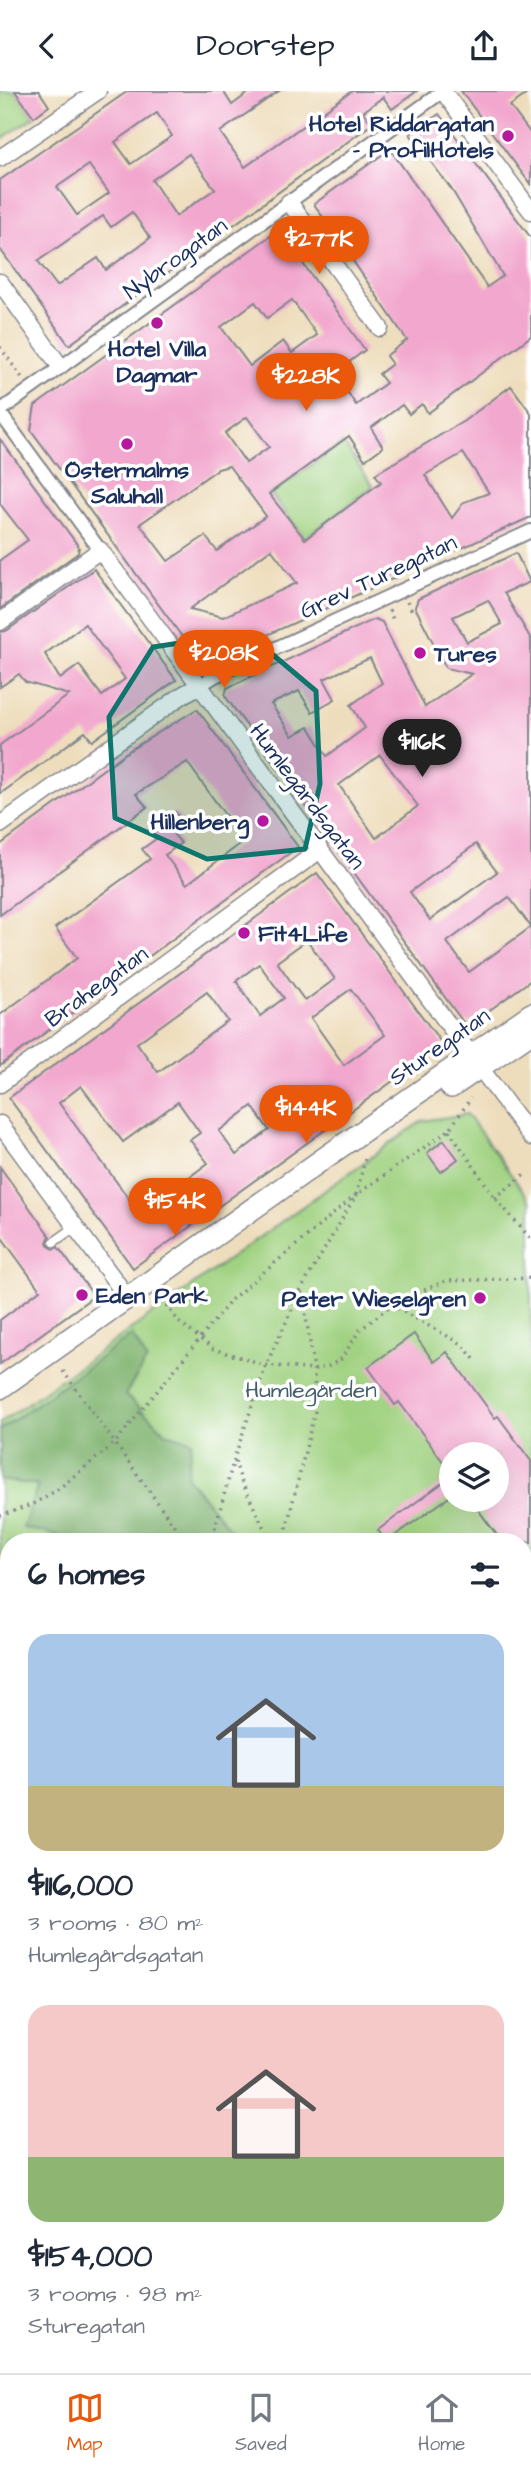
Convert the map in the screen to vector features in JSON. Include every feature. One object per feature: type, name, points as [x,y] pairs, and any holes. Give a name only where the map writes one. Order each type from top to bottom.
[{"type":"street","points":[[0,158],[98,91]]},
{"type":"street","points":[[443,91],[531,211]]},
{"type":"street","name":"Nybrogatan","points":[[0,412],[443,91]]},
{"type":"street","points":[[289,202],[380,328]]},
{"type":"street","points":[[0,282],[60,366]]},
{"type":"street","name":"Humlegårdsgatan","points":[[0,412],[531,1137]]},
{"type":"street","name":"Grev Turegatan","points":[[0,825],[184,694],[215,676],[531,531]]},
{"type":"street","points":[[0,622],[100,550]]},
{"type":"street","name":"Brahegatan","points":[[0,1084],[254,891],[320,850]]},
{"type":"street","name":"Sturegatan","points":[[0,1405],[477,1062],[531,1014]]},
{"type":"street","name":"Sturegatan","points":[[0,1388],[127,1297],[477,1062],[531,1033]]},
{"type":"street","points":[[0,1124],[127,1297]]},
{"type":"lane","points":[[54,1242],[75,1227]]},
{"type":"path","points":[[0,347],[30,389]]},
{"type":"path","points":[[0,1516],[31,1505],[57,1490],[115,1443],[232,1299],[356,1195],[449,1130],[471,1098]]},
{"type":"path","points":[[449,1130],[495,1198],[531,1239]]},
{"type":"path","points":[[213,1533],[234,1459],[267,1365],[302,1288],[356,1195],[366,1155]]},
{"type":"path","points":[[495,1198],[525,1174]]},
{"type":"path","points":[[162,1300],[180,1323],[213,1349],[267,1365],[314,1370],[341,1359],[360,1330],[391,1304],[445,1281],[531,1278]]},
{"type":"path","points":[[285,1533],[315,1411],[314,1370],[302,1288]]},
{"type":"path","points":[[391,1304],[462,1344],[475,1360]]},
{"type":"path","points":[[63,1371],[180,1533]]},
{"type":"path","points":[[234,1459],[241,1481],[267,1533]]},
{"type":"highlighted area","points":[[247,633],[316,691],[320,784],[305,849],[207,859],[115,818],[109,717],[153,647]]},
{"type":"green space","points":[[0,91],[15,91],[34,117],[0,140]]},
{"type":"green space","points":[[343,443],[373,486],[305,538],[271,494]]},
{"type":"green space","name":"Humlegården","points":[[467,1114],[531,1202],[531,1533],[0,1533],[0,1423],[422,1121]]},
{"type":"green space","points":[[132,1335],[147,1360],[125,1395],[167,1433],[192,1441],[187,1477],[233,1533],[46,1533],[23,1528],[38,1485],[0,1480],[0,1430]]},
{"type":"building","points":[[15,91],[39,91],[49,106],[34,117]]},
{"type":"building","points":[[128,91],[223,91],[232,105],[251,91],[279,91],[220,132],[245,167],[352,91],[417,91],[392,109],[383,97],[363,112],[372,124],[69,345],[0,249],[0,180]],"holes":[[[157,113],[172,136],[131,164],[115,142]],[[189,154],[215,189],[176,216],[152,180]],[[89,165],[109,193],[77,215],[57,187]],[[132,212],[150,238],[106,270],[98,258],[57,286],[38,261],[103,216],[111,227]]]},
{"type":"building","points":[[461,91],[531,91],[510,106],[531,134],[531,185]]},
{"type":"building","points":[[439,114],[531,238],[531,336],[428,413],[422,404],[409,414],[402,405],[371,428],[383,447],[365,460],[349,436],[269,494],[305,539],[381,482],[375,474],[464,421],[511,386],[531,413],[531,517],[202,664],[31,430],[35,406],[288,223],[308,252],[299,258],[365,350],[335,373],[356,405],[386,383],[379,374],[392,364],[386,356],[407,340],[314,204],[390,149],[487,287],[503,276],[452,190],[410,134]],"holes":[[[292,300],[317,335],[292,353],[283,341],[250,366],[221,327],[255,302],[267,318]],[[247,417],[269,447],[246,463],[225,433]],[[463,453],[489,493],[464,502],[452,518],[425,475]],[[229,466],[266,516],[217,551],[205,536],[168,561],[140,524],[218,469]],[[271,549],[297,583],[223,617],[190,609]]]},
{"type":"building","points":[[0,439],[79,547],[78,553],[0,609],[0,560],[28,540],[0,504]]},
{"type":"building","points":[[516,553],[530,582],[504,593],[531,639],[531,927],[531,980],[472,1023],[463,1022],[225,696],[227,688],[375,619],[382,622],[425,707],[472,674],[446,668],[415,607],[418,599]],"holes":[[[488,600],[502,624],[467,642],[453,617]],[[370,658],[382,683],[351,705],[365,728],[327,756],[309,727],[292,736],[271,704],[299,691],[312,712],[335,699],[324,679]],[[380,755],[418,806],[376,838],[339,785]],[[476,844],[497,872],[430,920],[410,892]],[[509,897],[531,927],[469,972],[447,942]]]},
{"type":"building","points":[[94,569],[176,680],[92,741],[85,732],[0,794],[0,745],[69,695],[25,682],[19,674],[0,687],[0,632],[6,631]],"holes":[[[85,624],[125,679],[102,696],[79,665],[60,679],[45,654]]]},
{"type":"building","points":[[197,709],[298,847],[0,1066],[0,1015],[77,958],[55,928],[150,859],[142,849],[156,839],[149,830],[175,812],[186,826],[174,835],[181,843],[165,855],[187,884],[244,841],[187,762],[136,794],[147,807],[0,915],[0,845],[127,752]]},
{"type":"building","points":[[317,873],[443,1045],[133,1268],[9,1098]],"holes":[[[307,940],[335,979],[305,1001],[277,962]],[[259,964],[284,998],[260,1016],[236,981]],[[351,989],[385,1035],[344,1065],[311,1018]],[[207,992],[228,1021],[158,1072],[137,1043]],[[81,1086],[123,1142],[178,1102],[200,1133],[190,1140],[208,1163],[140,1214],[59,1103]],[[252,1106],[269,1130],[236,1155],[219,1131]]]},
{"type":"building","points":[[444,1140],[458,1159],[441,1172],[427,1153]]},
{"type":"building","points":[[0,1167],[50,1236],[47,1242],[49,1246],[54,1249],[58,1247],[94,1296],[0,1364],[0,1320],[40,1290],[0,1235]]},
{"type":"building","points":[[414,1334],[434,1362],[447,1352],[495,1418],[498,1416],[531,1461],[531,1533],[495,1533],[480,1512],[509,1512],[509,1442],[439,1442],[439,1456],[399,1402],[395,1405],[368,1367]]},
{"type":"building","points":[[439,1485],[439,1504],[399,1533],[380,1533],[378,1530]]},
{"type":"place","name":"Hotel Riddargatan - ProfilHotels","points":[[508,136]]},
{"type":"place","name":"Hotel Villa Dagmar","points":[[157,323]]},
{"type":"place","name":"Östermalms Saluhall","points":[[127,444]]},
{"type":"place","name":"Tures","points":[[420,653]]},
{"type":"place","name":"Hillenberg","points":[[263,821]]},
{"type":"place","name":"Fit4Life","points":[[244,933]]},
{"type":"place","name":"Eden Park","points":[[82,1295]]},
{"type":"place","name":"Peter Wieselgren","points":[[480,1298]]}]
